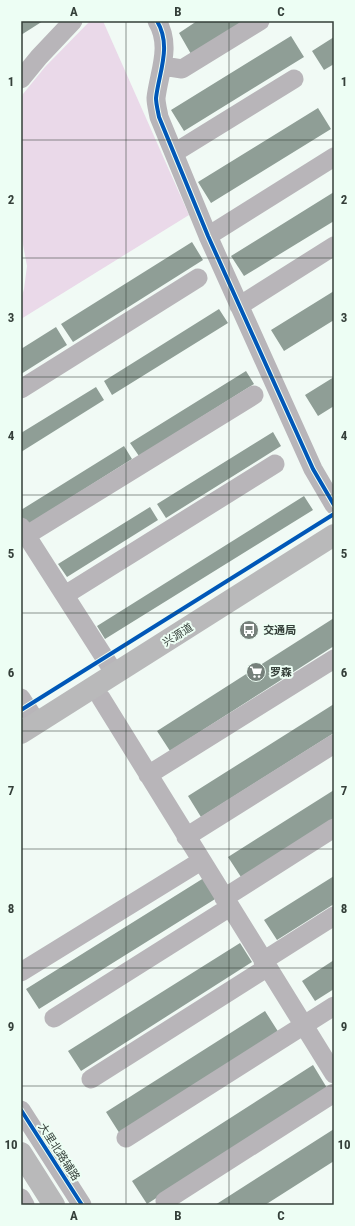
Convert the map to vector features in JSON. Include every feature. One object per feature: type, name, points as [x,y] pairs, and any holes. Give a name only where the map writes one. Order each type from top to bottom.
[{"type":"main road","name":"兴源道","points":[[29,728],[334,535]]},
{"type":"main road","name":"兴源道","points":[[21,747],[334,550]]},
{"type":"main road","points":[[21,1153],[54,1205]]},
{"type":"street","points":[[21,78],[73,21]]},
{"type":"street","points":[[157,21],[161,27],[165,41],[163,66],[156,100],[159,117],[208,236],[239,306],[313,469],[334,505]]},
{"type":"street","points":[[163,66],[182,69],[260,21]]},
{"type":"street","points":[[174,154],[294,79]]},
{"type":"street","points":[[208,236],[334,158]]},
{"type":"street","points":[[239,306],[334,246]]},
{"type":"street","points":[[21,388],[198,278]]},
{"type":"street","points":[[115,674],[24,531],[254,395]]},
{"type":"street","points":[[65,595],[275,464]]},
{"type":"street","points":[[148,776],[334,660]]},
{"type":"street","points":[[21,698],[29,728]]},
{"type":"street","points":[[100,698],[334,1074]]},
{"type":"street","points":[[186,836],[334,744]]},
{"type":"street","points":[[54,1018],[334,828]]},
{"type":"street","points":[[21,972],[201,861]]},
{"type":"street","points":[[91,1078],[265,964],[334,916]]},
{"type":"street","points":[[126,1138],[334,1006]]},
{"type":"street","points":[[165,1202],[334,1093]]},
{"type":"street","name":"大里北路辅路","points":[[21,1110],[82,1205]]},
{"type":"street","points":[[21,1198],[25,1205]]},
{"type":"shaded area","points":[[90,21],[103,21],[189,215],[21,319],[21,299],[27,266],[21,234],[21,100],[23,94],[45,67]]},
{"type":"building","points":[[21,21],[43,21],[21,35]]},
{"type":"building","points":[[197,21],[244,21],[191,54],[179,33]]},
{"type":"building","points":[[291,36],[304,57],[184,131],[171,110]]},
{"type":"building","points":[[334,37],[334,64],[324,70],[312,51]]},
{"type":"building","points":[[318,108],[331,129],[211,203],[198,182]]},
{"type":"building","points":[[334,192],[334,221],[244,276],[231,256]]},
{"type":"building","points":[[192,242],[203,260],[73,342],[61,324]]},
{"type":"building","points":[[334,291],[334,320],[284,351],[271,330]]},
{"type":"building","points":[[219,309],[228,323],[112,395],[104,381]]},
{"type":"building","points":[[56,327],[67,345],[21,374],[21,349]]},
{"type":"building","points":[[246,371],[254,384],[139,456],[130,443]]},
{"type":"building","points":[[334,377],[334,406],[318,416],[305,395]]},
{"type":"building","points":[[96,387],[104,400],[21,452],[21,433]]},
{"type":"building","points":[[273,432],[281,446],[166,518],[157,504]]},
{"type":"building","points":[[124,446],[132,459],[24,527],[21,522],[21,510]]},
{"type":"building","points":[[304,496],[313,510],[105,639],[97,626]]},
{"type":"building","points":[[150,507],[158,520],[67,577],[58,564]]},
{"type":"building","points":[[334,618],[334,646],[170,751],[157,731]]},
{"type":"building","points":[[334,704],[334,733],[201,817],[188,796]]},
{"type":"building","points":[[334,790],[334,818],[241,877],[228,857]]},
{"type":"building","points":[[207,876],[220,896],[39,1009],[26,989]]},
{"type":"building","points":[[334,876],[334,904],[277,940],[264,920]]},
{"type":"building","points":[[240,943],[252,962],[81,1071],[68,1051]]},
{"type":"building","points":[[334,960],[334,989],[315,1001],[302,981]]},
{"type":"building","points":[[265,1011],[279,1033],[120,1134],[106,1112]]},
{"type":"building","points":[[313,1065],[327,1088],[147,1204],[132,1181]]},
{"type":"building","points":[[334,1129],[334,1161],[265,1205],[215,1205]]},
{"type":"cycle path","points":[[157,21],[164,40],[163,59],[156,98],[159,117],[208,236],[313,469],[334,505]]},
{"type":"cycle path","points":[[21,710],[334,514]]},
{"type":"cycle path","points":[[21,1110],[82,1205]]},
{"type":"place","name":"交通局","points":[[249,630]]},
{"type":"place","name":"罗森","points":[[256,672]]}]
